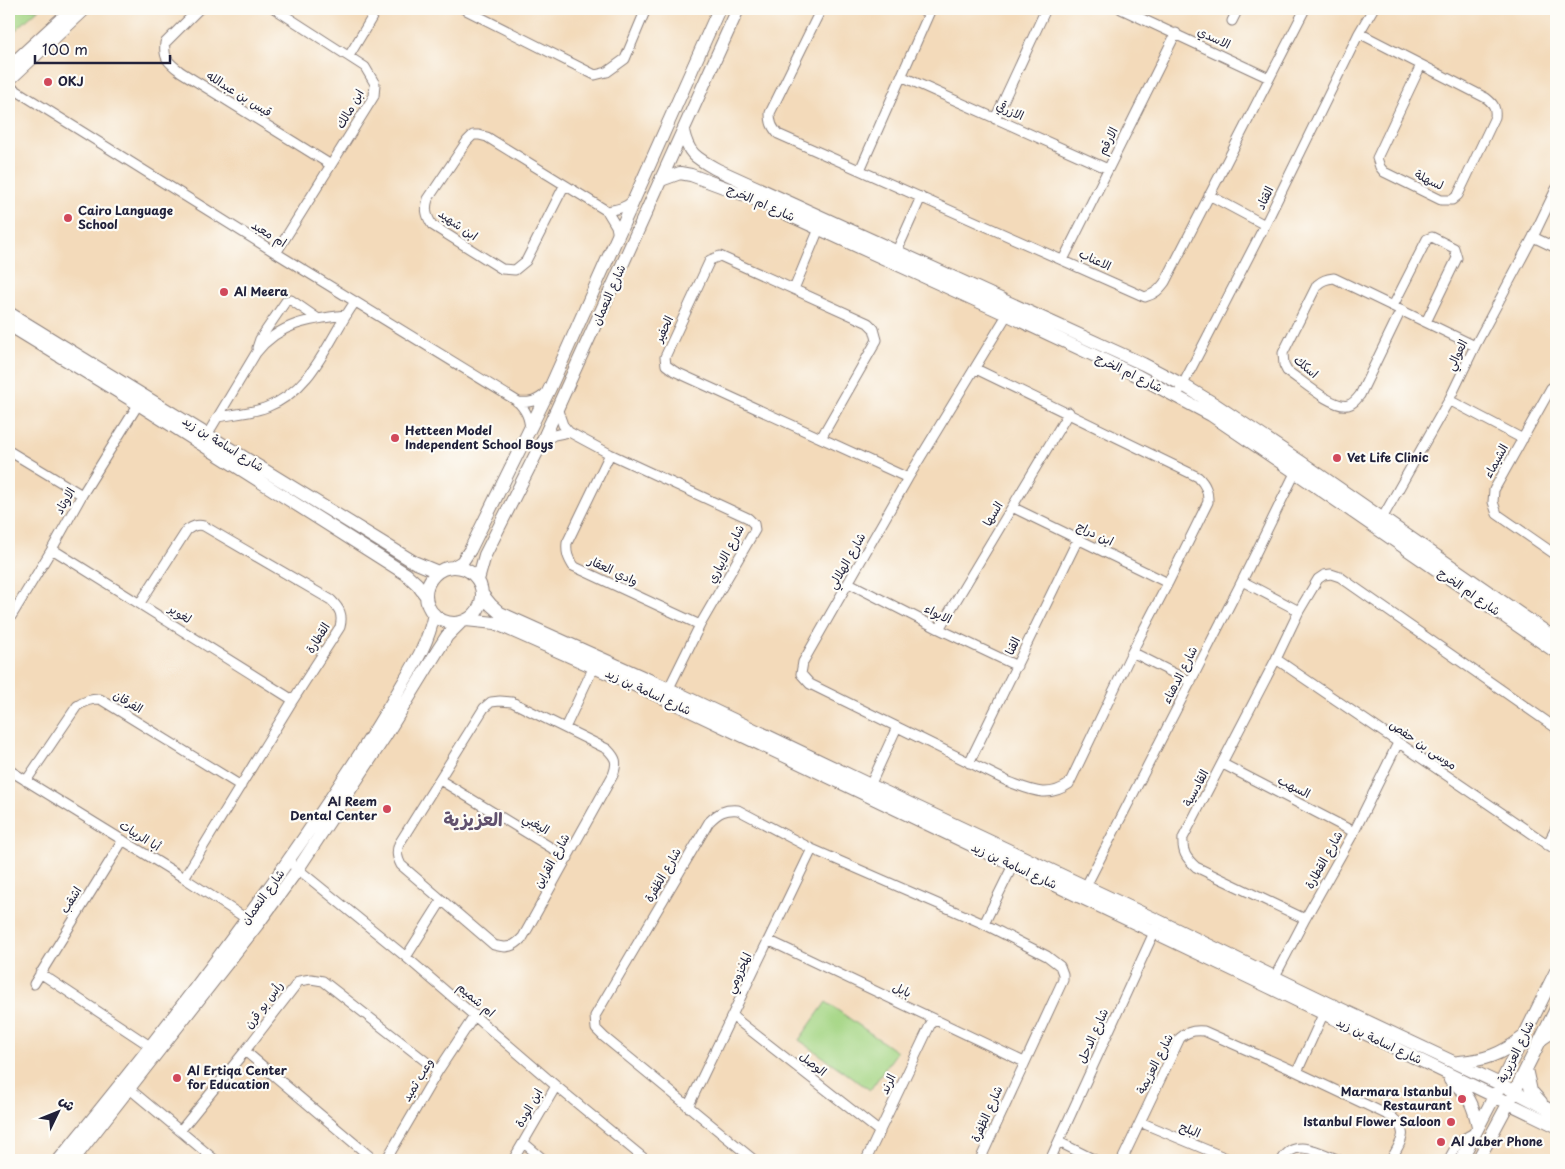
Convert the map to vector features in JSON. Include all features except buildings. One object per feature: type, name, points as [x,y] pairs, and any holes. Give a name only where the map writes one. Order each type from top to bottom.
[{"type":"street","points":[[9,67],[72,9]]},
{"type":"street","points":[[9,80],[85,9]]},
{"type":"street","name":"قيس بن عبدالله","points":[[199,9],[164,43],[164,52],[169,62],[181,72],[331,165]]},
{"type":"street","name":"ابن مالك","points":[[276,9],[365,67],[375,84],[374,96],[276,253]]},
{"type":"street","points":[[349,56],[376,9]]},
{"type":"street","points":[[464,9],[595,75],[606,72],[626,59],[646,9]]},
{"type":"street","name":"شارع النعمان","points":[[455,566],[462,562],[470,550],[530,432],[719,9]]},
{"type":"street","name":"شارع النعمان","points":[[478,580],[484,555],[542,442],[738,9]]},
{"type":"street","name":"الاعناب","points":[[821,9],[770,113],[770,121],[778,134],[1145,297],[1154,294],[1165,282],[1305,9]]},
{"type":"street","points":[[860,170],[930,11],[919,9]]},
{"type":"street","points":[[995,119],[1046,9]]},
{"type":"street","name":"الاسدي","points":[[1121,9],[1270,78]]},
{"type":"street","points":[[1232,21],[1238,9]]},
{"type":"street","name":"القتاد","points":[[1177,397],[1373,9]]},
{"type":"street","name":"الارقم","points":[[1063,260],[1176,33]]},
{"type":"street","name":"لسهلة","points":[[1359,34],[1486,98],[1493,103],[1496,110],[1495,118],[1458,195],[1452,200],[1441,200],[1384,172],[1380,167],[1378,158],[1420,65]]},
{"type":"street","name":"الازرقي","points":[[902,76],[1108,169]]},
{"type":"street","name":"ام معبد","points":[[9,86],[517,402],[526,411],[530,432]]},
{"type":"street","name":"شارع ام الخرج","points":[[683,131],[690,151],[698,159],[821,224]]},
{"type":"street","name":"ابن شهيد","points":[[564,186],[526,261],[515,270],[502,269],[432,225],[427,216],[426,207],[428,199],[473,135],[487,138],[607,211]]},
{"type":"street","name":"شارع ام الخرج","points":[[662,180],[680,174],[691,175],[821,224],[1010,310],[1142,364],[1183,385],[1216,405],[1298,467],[1379,523],[1556,640]]},
{"type":"street","name":"العوالي","points":[[1379,523],[1449,400],[1556,189]]},
{"type":"street","points":[[1209,195],[1265,225]]},
{"type":"street","points":[[894,257],[921,197]]},
{"type":"street","points":[[618,236],[616,226],[607,211],[628,205],[635,198]]},
{"type":"street","points":[[794,289],[821,224]]},
{"type":"street","points":[[1397,308],[1427,239],[1432,236],[1454,248],[1457,258],[1426,322]]},
{"type":"street","points":[[1533,237],[1556,248]]},
{"type":"street","name":"الحفير","points":[[821,438],[877,340],[874,329],[868,322],[720,256],[710,260],[665,357],[666,366],[674,371],[908,478]]},
{"type":"street","name":"اسكك","points":[[1397,308],[1360,396],[1349,405],[1342,406],[1333,403],[1287,371],[1284,365],[1283,353],[1318,285],[1323,280],[1334,278],[1397,308],[1475,346]]},
{"type":"street","points":[[256,353],[260,339],[286,300],[293,301],[318,318]]},
{"type":"street","points":[[218,417],[265,408],[291,394],[310,374],[355,302]]},
{"type":"street","name":"شارع ام الخرج","points":[[1010,310],[1211,415],[1298,467]]},
{"type":"street","name":"شارع الهلالي","points":[[976,368],[1198,477],[1205,484],[1208,492],[1208,502],[1068,784],[1059,791],[1046,793],[1009,782],[810,684],[801,674],[803,662],[908,478],[1010,310]]},
{"type":"street","name":"شارع اسامة بن زيد","points":[[9,313],[406,574],[426,596]]},
{"type":"street","points":[[207,435],[256,353],[273,335],[293,325],[318,318],[346,315]]},
{"type":"street","name":"شارع اسامة بن زيد","points":[[9,325],[207,435],[414,562],[438,572]]},
{"type":"street","name":"الشيماء","points":[[1556,385],[1551,388],[1494,490],[1493,502],[1497,514],[1556,555]]},
{"type":"street","points":[[517,402],[536,400],[542,397],[550,388]]},
{"type":"street","name":"الاوتاد","points":[[9,620],[141,400]]},
{"type":"street","name":"الشيماء","points":[[1449,400],[1523,439]]},
{"type":"street","points":[[557,408],[563,426],[569,432]]},
{"type":"street","name":"السها","points":[[939,629],[1069,412]]},
{"type":"street","points":[[542,442],[554,435],[569,432]]},
{"type":"street","name":"شارع الابياري","points":[[569,432],[610,454],[748,518],[754,524],[755,530],[700,625],[666,694]]},
{"type":"street","points":[[9,451],[82,496]]},
{"type":"street","name":"وادي العقار","points":[[610,454],[567,544],[568,559],[573,566],[700,625]]},
{"type":"street","name":"شارع الدهناء","points":[[1083,892],[1242,582],[1298,467]]},
{"type":"street","name":"ابن دراج","points":[[1012,506],[1168,583]]},
{"type":"street","name":"شارع ام الخرج","points":[[1379,523],[1556,652]]},
{"type":"street","name":"القطارة","points":[[140,603],[187,530],[199,524],[331,600],[342,614],[340,627],[184,878]]},
{"type":"street","name":"القنا","points":[[969,763],[1078,540]]},
{"type":"street","name":"لغوير","points":[[52,549],[293,700]]},
{"type":"street","points":[[455,566],[468,570],[478,580],[482,602],[473,616],[464,621],[446,622],[434,614],[426,596],[429,582],[438,572],[455,566]]},
{"type":"street","name":"القادسية","points":[[1305,919],[1196,867],[1185,855],[1183,838],[1223,764],[1299,611],[1318,579],[1324,575],[1331,574],[1340,577],[1556,728]]},
{"type":"street","points":[[1242,582],[1299,611]]},
{"type":"street","name":"الابواء","points":[[849,583],[1017,666]]},
{"type":"street","name":"شارع اسامة بن زيد","points":[[482,594],[500,613],[596,662],[1272,982],[1432,1066],[1496,1088]]},
{"type":"street","name":"شارع النعمان","points":[[293,865],[322,813],[379,725],[425,645],[434,614]]},
{"type":"street","name":"شارع النعمان","points":[[66,1160],[252,922],[384,738],[438,650],[448,636],[464,621]]},
{"type":"street","name":"شارع اسامة بن زيد","points":[[464,621],[495,624],[596,662]]},
{"type":"street","points":[[1132,652],[1191,682]]},
{"type":"street","name":"موسى بن حفص","points":[[1276,659],[1556,850]]},
{"type":"street","points":[[565,728],[596,662]]},
{"type":"street","name":"الفرقان","points":[[26,781],[77,706],[84,701],[92,699],[100,700],[242,786]]},
{"type":"street","name":"شارع القراين","points":[[491,702],[512,702],[607,749],[615,756],[617,766],[614,775],[524,937],[511,947],[494,945],[401,865],[398,858],[399,844],[440,780],[484,708],[491,702]]},
{"type":"street","points":[[868,790],[897,727]]},
{"type":"street","name":"شارع القطارة","points":[[1272,982],[1354,832],[1398,743]]},
{"type":"street","name":"السهب","points":[[1223,764],[1354,832]]},
{"type":"street","name":"أبا الربيات","points":[[9,770],[252,922]]},
{"type":"street","name":"اليغبي","points":[[440,780],[568,858]]},
{"type":"street","name":"شارع الظفرة","points":[[752,1160],[604,1037],[596,1029],[595,1016],[709,822],[718,813],[727,810],[738,810],[812,849],[984,924],[1047,956],[1060,966],[1063,980],[980,1160]]},
{"type":"street","points":[[1547,845],[1556,828]]},
{"type":"street","name":"اشقب","points":[[34,984],[123,840]]},
{"type":"street","name":"المخزومي","points":[[688,1107],[812,849]]},
{"type":"street","points":[[984,924],[1015,860]]},
{"type":"street","name":"ام شميم","points":[[293,865],[406,957],[556,1086],[646,1160]]},
{"type":"street","points":[[406,957],[442,900]]},
{"type":"street","name":"شارع الدحل","points":[[1050,1160],[1156,927]]},
{"type":"street","name":"بابل","points":[[768,940],[1024,1062]]},
{"type":"street","name":"شارع العزيزية","points":[[1461,1160],[1556,971]]},
{"type":"street","points":[[40,973],[156,1047]]},
{"type":"street","name":"رأس بو قرن","points":[[180,1131],[299,981],[311,979],[323,981],[438,1071]]},
{"type":"street","points":[[1296,1072],[1326,1009]]},
{"type":"street","name":"شارع اسامة بن زيد","points":[[1326,1009],[1455,1062],[1556,1126]]},
{"type":"street","name":"شارع العزيزية","points":[[1478,1160],[1556,1009]]},
{"type":"street","name":"وعب ثميد","points":[[386,1160],[438,1071],[474,1015]]},
{"type":"street","name":"الوصل","points":[[732,1016],[880,1132]]},
{"type":"street","name":"الرند","points":[[866,1160],[933,1019]]},
{"type":"street","name":"شارع العزيمة","points":[[1122,1160],[1180,1038],[1187,1033],[1204,1030],[1392,1117],[1400,1124],[1404,1131],[1403,1137],[1391,1160]]},
{"type":"street","points":[[1540,1042],[1556,1031]]},
{"type":"street","points":[[1455,1062],[1474,1061],[1493,1056],[1524,1037]]},
{"type":"street","points":[[245,1051],[374,1160]]},
{"type":"street","points":[[1432,1066],[1467,1094],[1472,1103],[1477,1130]]},
{"type":"street","points":[[1526,1068],[1531,1090],[1551,1110]]},
{"type":"street","points":[[126,1085],[215,1160]]},
{"type":"street","name":"ابن الودة","points":[[513,1160],[556,1086]]},
{"type":"street","name":"شارع اسامة بن زيد","points":[[1512,1097],[1551,1110]]},
{"type":"street","name":"البلح","points":[[1140,1122],[1231,1160]]},
{"type":"street","name":"شارع العزيزية","points":[[1449,1160],[1453,1149],[1477,1130]]},
{"type":"street","points":[[1059,1142],[1094,1160]]},
{"type":"street","name":"ابن الودة","points":[[524,1143],[544,1160]]},
{"type":"street","points":[[1282,1160],[1296,1148],[1313,1149],[1339,1160]]},
{"type":"green space","points":[[9,9],[39,9],[9,36]]},
{"type":"green space","points":[[826,1002],[897,1052],[870,1090],[799,1040]]},
{"type":"place","name":"OKJ","points":[[48,82]]},
{"type":"place","name":"Cairo Language School","points":[[68,218]]},
{"type":"place","name":"Al Meera","points":[[224,292]]},
{"type":"place","name":"Hetteen Model Independent School Boys","points":[[395,438]]},
{"type":"place","name":"Vet Life Clinic","points":[[1337,458]]},
{"type":"place","name":"Al Reem Dental Center","points":[[387,809]]},
{"type":"place","name":"Al Ertiqa Center for Education","points":[[177,1078]]},
{"type":"place","name":"Marmara Istanbul Restaurant","points":[[1462,1099]]},
{"type":"place","name":"Istanbul Flower Saloon","points":[[1451,1122]]},
{"type":"place","name":"Al Jaber Phone","points":[[1441,1142]]},
{"type":"district","name":"العزيزية","points":[[473,820]]}]
